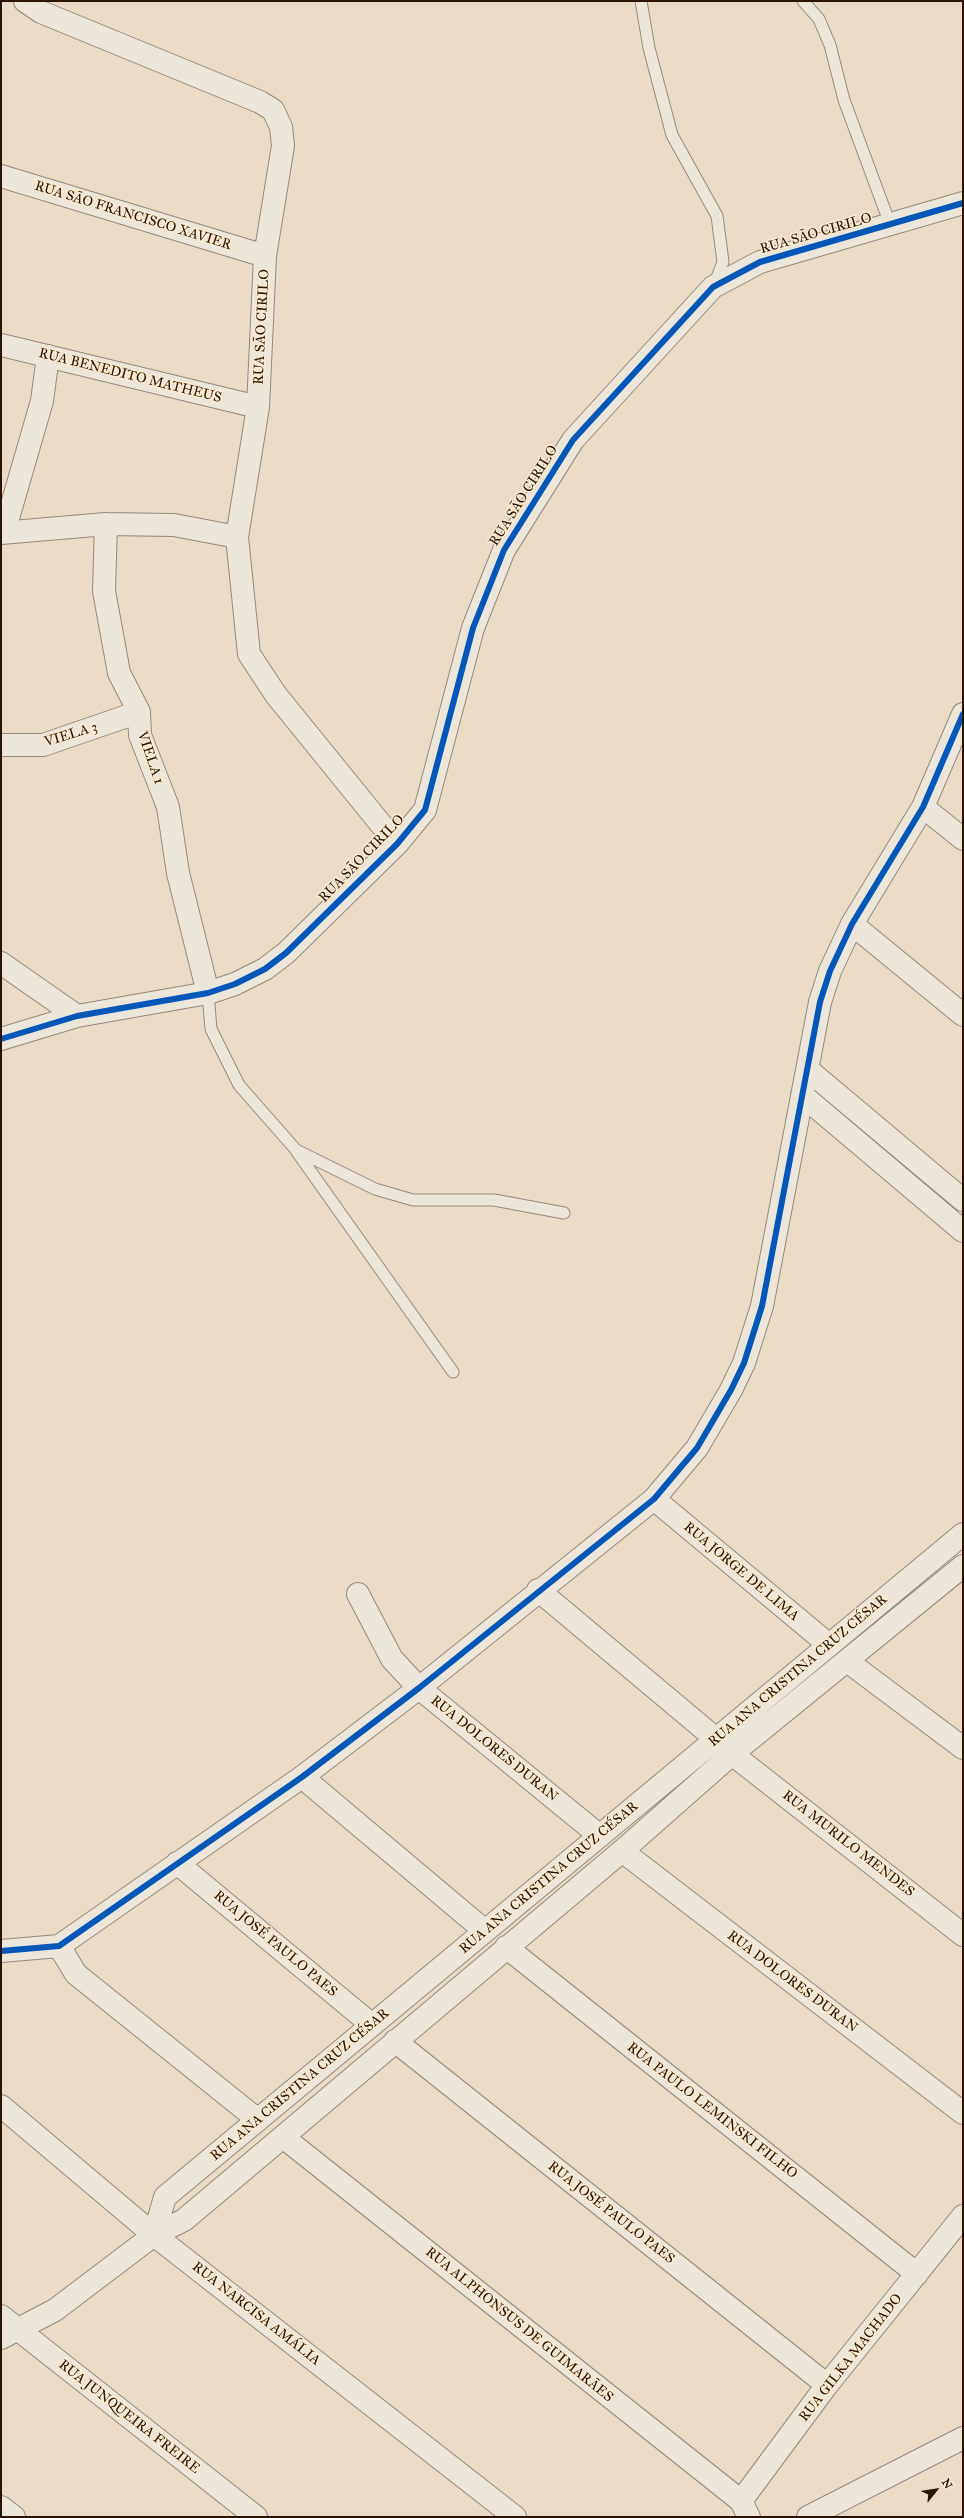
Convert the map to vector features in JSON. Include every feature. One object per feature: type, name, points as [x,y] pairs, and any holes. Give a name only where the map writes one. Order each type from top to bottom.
[{"type":"street","name":"RUA SÃO CIRILO","points":[[25,1],[41,12],[260,102],[273,110],[281,127],[283,146],[265,256],[258,407],[237,536],[249,654],[276,695],[397,844]]},
{"type":"street","name":"RUA SÃO FRANCISCO XAVIER","points":[[1,176],[265,256]]},
{"type":"street","name":"RUA SÃO CIRILO","points":[[1,1039],[77,1016],[208,993],[235,984],[265,969],[286,953],[397,844],[425,810],[473,628],[504,550],[573,440],[713,287],[760,262],[963,203]]},
{"type":"street","name":"RUA BENEDITO MATHEUS","points":[[1,345],[258,407]]},
{"type":"street","points":[[48,356],[42,401],[3,533],[106,524],[174,524],[237,536]]},
{"type":"street","name":"VIELA 1","points":[[106,524],[104,591],[119,673],[139,712],[140,735],[168,807],[178,873],[208,993]]},
{"type":"street","name":"VIELA 3","points":[[1,745],[43,745],[139,712]]},
{"type":"street","points":[[1,1951],[59,1946],[302,1777],[419,1688],[538,1590],[654,1499],[697,1448],[722,1408],[744,1363],[762,1306],[820,1002],[830,971],[852,924],[923,807],[963,714]]},
{"type":"street","points":[[923,807],[963,839]]},
{"type":"street","points":[[852,924],[963,1015]]},
{"type":"street","points":[[1,963],[77,1016]]},
{"type":"street","points":[[807,1069],[963,1200]]},
{"type":"street","points":[[802,1096],[963,1231]]},
{"type":"street","name":"RUA JORGE DE LIMA","points":[[654,1499],[829,1645]]},
{"type":"street","name":"RUA ANA CRISTINA CRUZ CÉSAR","points":[[154,2235],[165,2197],[963,1534]]},
{"type":"street","name":"RUA ANA CRISTINA CRUZ CÉSAR","points":[[10,2334],[55,2310],[154,2235],[184,2220],[506,1947],[622,1851],[732,1754],[963,1566]]},
{"type":"street","points":[[538,1590],[716,1739]]},
{"type":"street","name":"RUA DOLORES DURAN","points":[[358,1594],[392,1658],[419,1688],[600,1836]]},
{"type":"street","points":[[847,1661],[963,1748]]},
{"type":"street","name":"RUA MURILO MENDES","points":[[732,1754],[963,1935]]},
{"type":"street","points":[[302,1777],[485,1931]]},
{"type":"street","name":"RUA DOLORES DURAN","points":[[622,1851],[963,2113]]},
{"type":"street","name":"RUA JOSÉ PAULO PAES","points":[[177,1863],[372,2025]]},
{"type":"street","points":[[59,1946],[76,1974],[258,2120]]},
{"type":"street","name":"RUA PAULO LEMINSKI FILHO","points":[[506,1947],[917,2274]]},
{"type":"street","name":"RUA JOSÉ PAULO PAES","points":[[395,2041],[827,2385]]},
{"type":"street","name":"RUA NARCISA AMÁLIA","points":[[1,2106],[154,2235],[515,2517]]},
{"type":"street","name":"RUA ALPHONSUS DE GUIMARÃES","points":[[283,2137],[745,2509]]},
{"type":"street","name":"RUA GILKA MACHADO","points":[[745,2509],[827,2385],[963,2216]]},
{"type":"street","name":"RUA JUNQUEIRA FREIRE","points":[[1,2316],[10,2334],[256,2517]]},
{"type":"street","points":[[808,2517],[963,2438]]},
{"type":"street","points":[[1,2507],[14,2517]]},
{"type":"lane","points":[[641,1],[649,48],[672,135],[717,216],[723,262],[713,287]]},
{"type":"lane","points":[[803,1],[819,19],[830,46],[844,100],[890,224]]},
{"type":"lane","points":[[208,993],[211,1029],[239,1085],[296,1150],[452,1372]]},
{"type":"lane","points":[[296,1150],[375,1190],[413,1200],[494,1200],[564,1213]]},
{"type":"cycle path","points":[[1,1039],[77,1016],[208,993],[235,984],[265,969],[286,953],[397,844],[425,810],[473,628],[504,550],[573,440],[713,287],[760,262],[963,203]]},
{"type":"cycle path","points":[[1,1951],[59,1946],[302,1777],[419,1688],[654,1499],[697,1448],[731,1390],[744,1363],[762,1306],[820,1002],[830,971],[852,924],[923,807],[963,714]]}]
